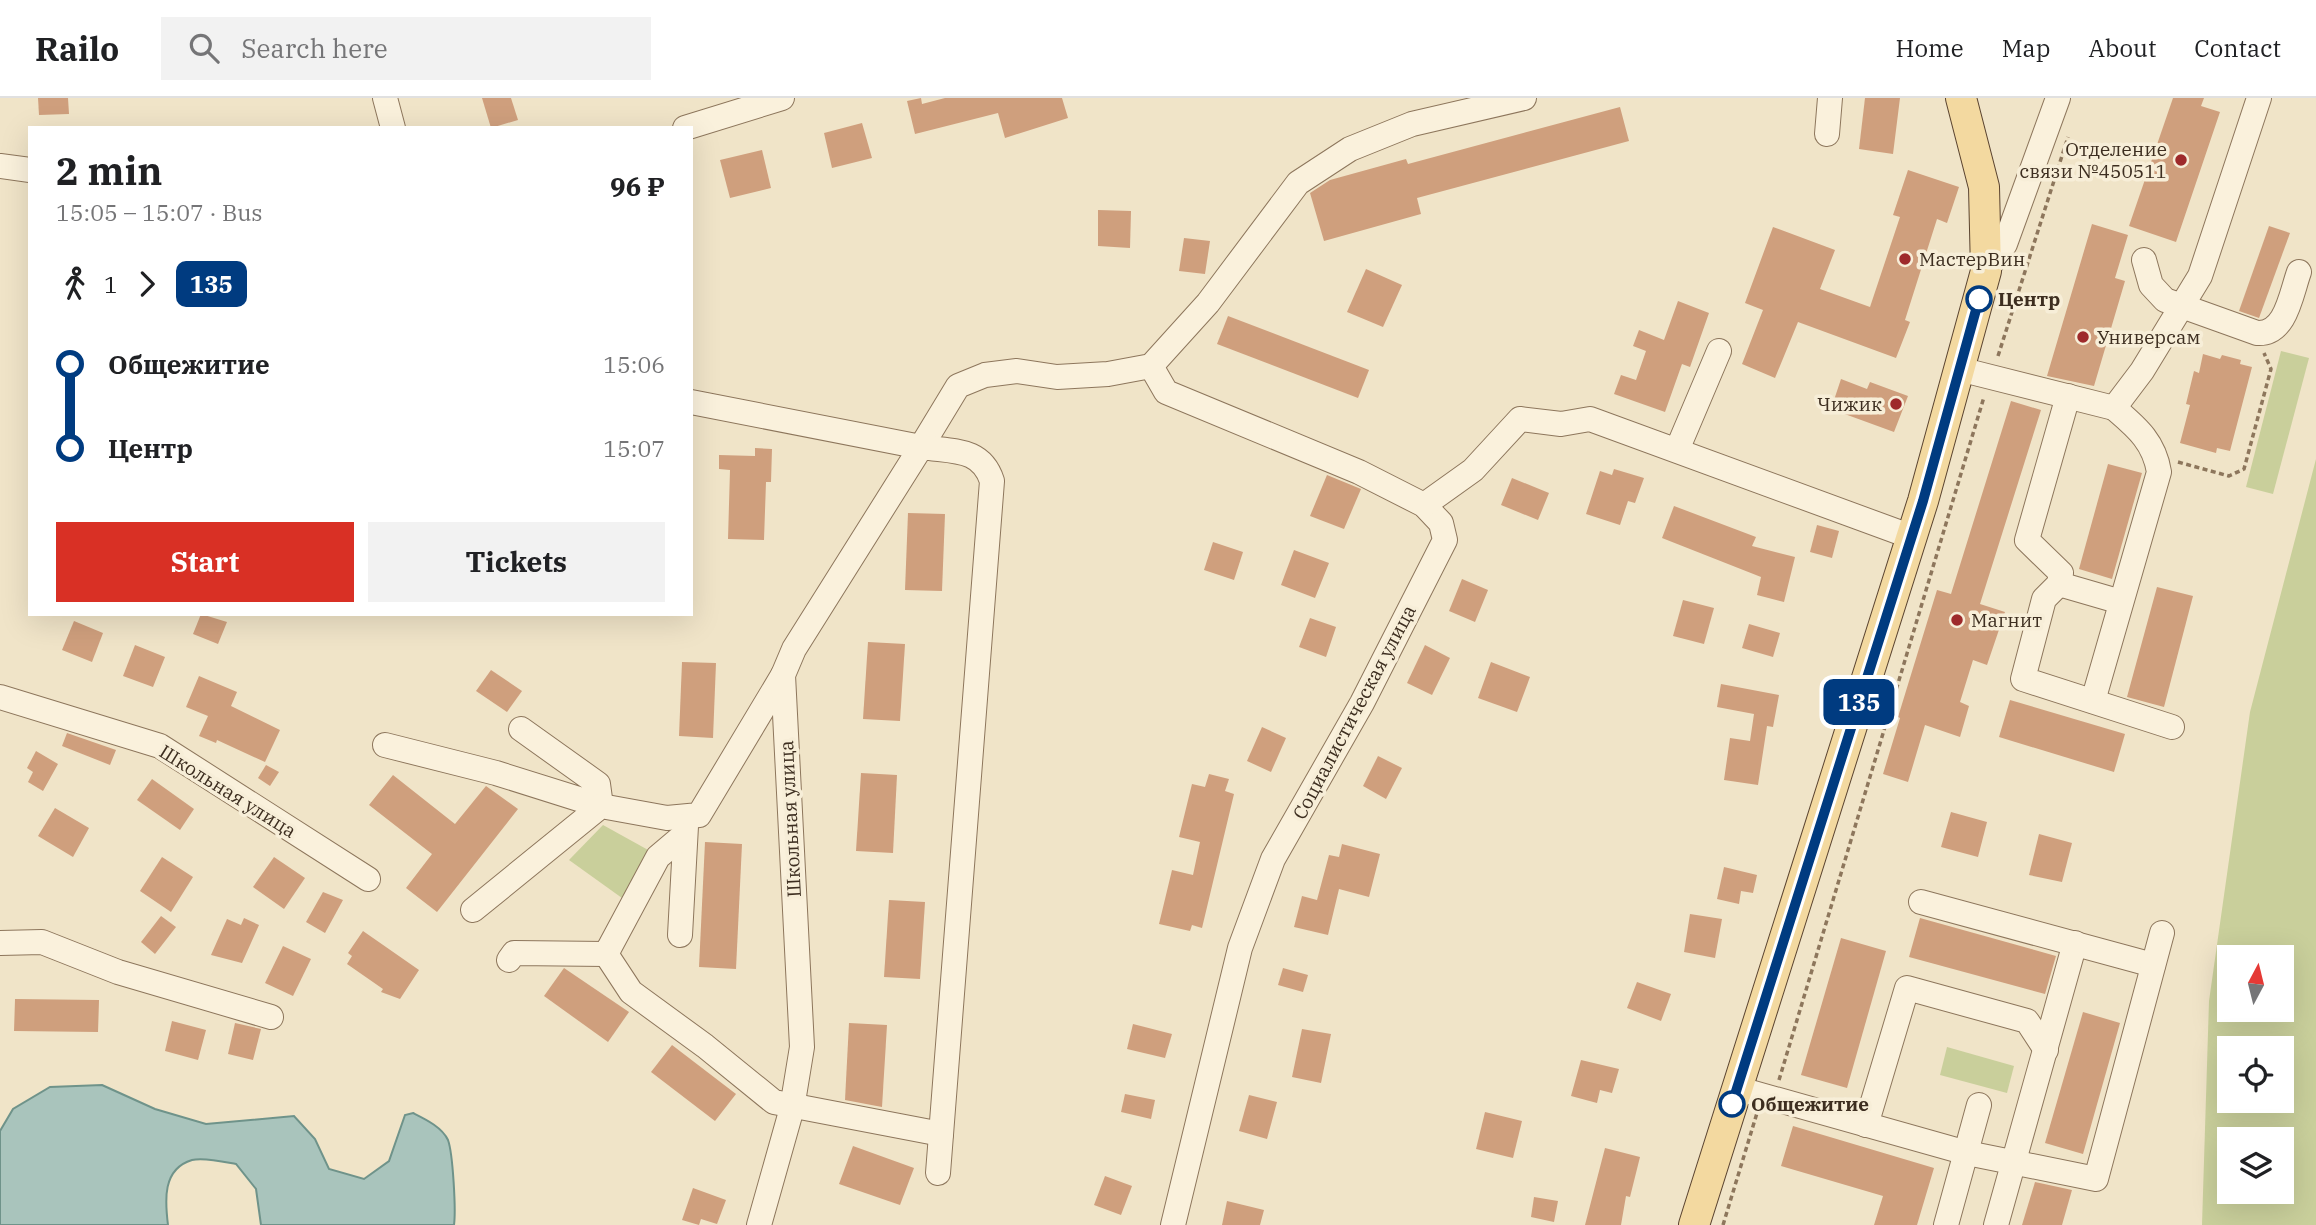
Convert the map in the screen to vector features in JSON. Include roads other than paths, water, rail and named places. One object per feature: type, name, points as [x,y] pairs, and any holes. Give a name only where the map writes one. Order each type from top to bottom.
[{"type":"main road","points":[[1694,1225],[1757,1094],[1986,271],[1984,187],[1961,98]]},
{"type":"street","points":[[385,98],[392,126]]},
{"type":"street","points":[[691,126],[782,98]]},
{"type":"street","points":[[1151,366],[1208,303],[1298,183],[1350,149],[1412,124],[1524,98]]},
{"type":"street","points":[[1827,134],[1830,98]]},
{"type":"street","points":[[1986,271],[2005,244],[2058,98]]},
{"type":"street","points":[[2114,408],[2143,371],[2200,276],[2259,98]]},
{"type":"street","points":[[0,166],[28,170]]},
{"type":"street","points":[[2144,260],[2155,290],[2165,300],[2257,333],[2269,332],[2280,324],[2299,272]]},
{"type":"street","points":[[1677,450],[1719,351]]},
{"type":"street","name":"Школьная улица","points":[[759,1225],[792,1108],[802,1047],[783,675],[794,649],[958,386],[985,375],[1017,371],[1057,377],[1095,375],[1151,366]]},
{"type":"street","name":"Социалистическая улица","points":[[1151,366],[1166,392],[1359,472],[1424,505],[1441,523],[1445,540],[1362,703],[1273,859],[1240,948],[1173,1225]]},
{"type":"street","points":[[1959,369],[2114,408],[2143,433],[2156,456],[2159,472],[2092,701]]},
{"type":"street","points":[[2068,396],[2027,540],[2062,573],[2059,584],[2044,599],[2023,679],[2172,727]]},
{"type":"street","points":[[693,402],[976,456],[987,467],[992,481],[938,1173]]},
{"type":"street","points":[[1424,505],[1473,470],[1520,419],[1561,424],[1590,419],[1912,537]]},
{"type":"street","points":[[2059,584],[2121,602]]},
{"type":"street","points":[[606,954],[658,857],[686,825],[699,815],[783,675]]},
{"type":"street","name":"Школьная улица","points":[[0,697],[160,746],[368,879]]},
{"type":"street","points":[[521,729],[598,784],[601,806]]},
{"type":"street","points":[[386,745],[496,773],[601,806],[667,818],[686,825]]},
{"type":"street","points":[[473,910],[601,806]]},
{"type":"street","points":[[680,936],[686,825]]},
{"type":"street","points":[[1922,902],[2153,965]]},
{"type":"street","points":[[1757,1094],[1967,1153],[2096,1179],[2162,933]]},
{"type":"street","points":[[0,943],[42,942],[118,972],[271,1017]]},
{"type":"street","points":[[1996,1225],[2075,943]]},
{"type":"street","points":[[509,960],[514,953],[532,951],[606,954]]},
{"type":"street","points":[[606,954],[631,992],[705,1046],[774,1102],[792,1108],[941,1134]]},
{"type":"street","points":[[1866,1125],[1908,988],[2027,1021],[2046,1050]]},
{"type":"street","points":[[1946,1225],[1979,1105]]},
{"type":"water","points":[[102,1085],[155,1109],[206,1124],[294,1116],[315,1139],[329,1169],[364,1179],[389,1161],[405,1115],[413,1113],[437,1127],[448,1140],[454,1182],[454,1225],[261,1225],[256,1189],[236,1164],[202,1159],[182,1164],[170,1178],[166,1196],[168,1225],[0,1225],[0,1131],[13,1109],[50,1087]]},
{"type":"place","name":"Отделение связи №450511","points":[[2181,160]]},
{"type":"place","name":"МастерВин","points":[[1905,259]]},
{"type":"place","name":"Центр","points":[[1979,299]]},
{"type":"place","name":"Универсам","points":[[2083,337]]},
{"type":"place","name":"Чижик","points":[[1896,404]]},
{"type":"place","name":"Магнит","points":[[1957,620]]},
{"type":"place","name":"Общежитие","points":[[1732,1104]]}]
